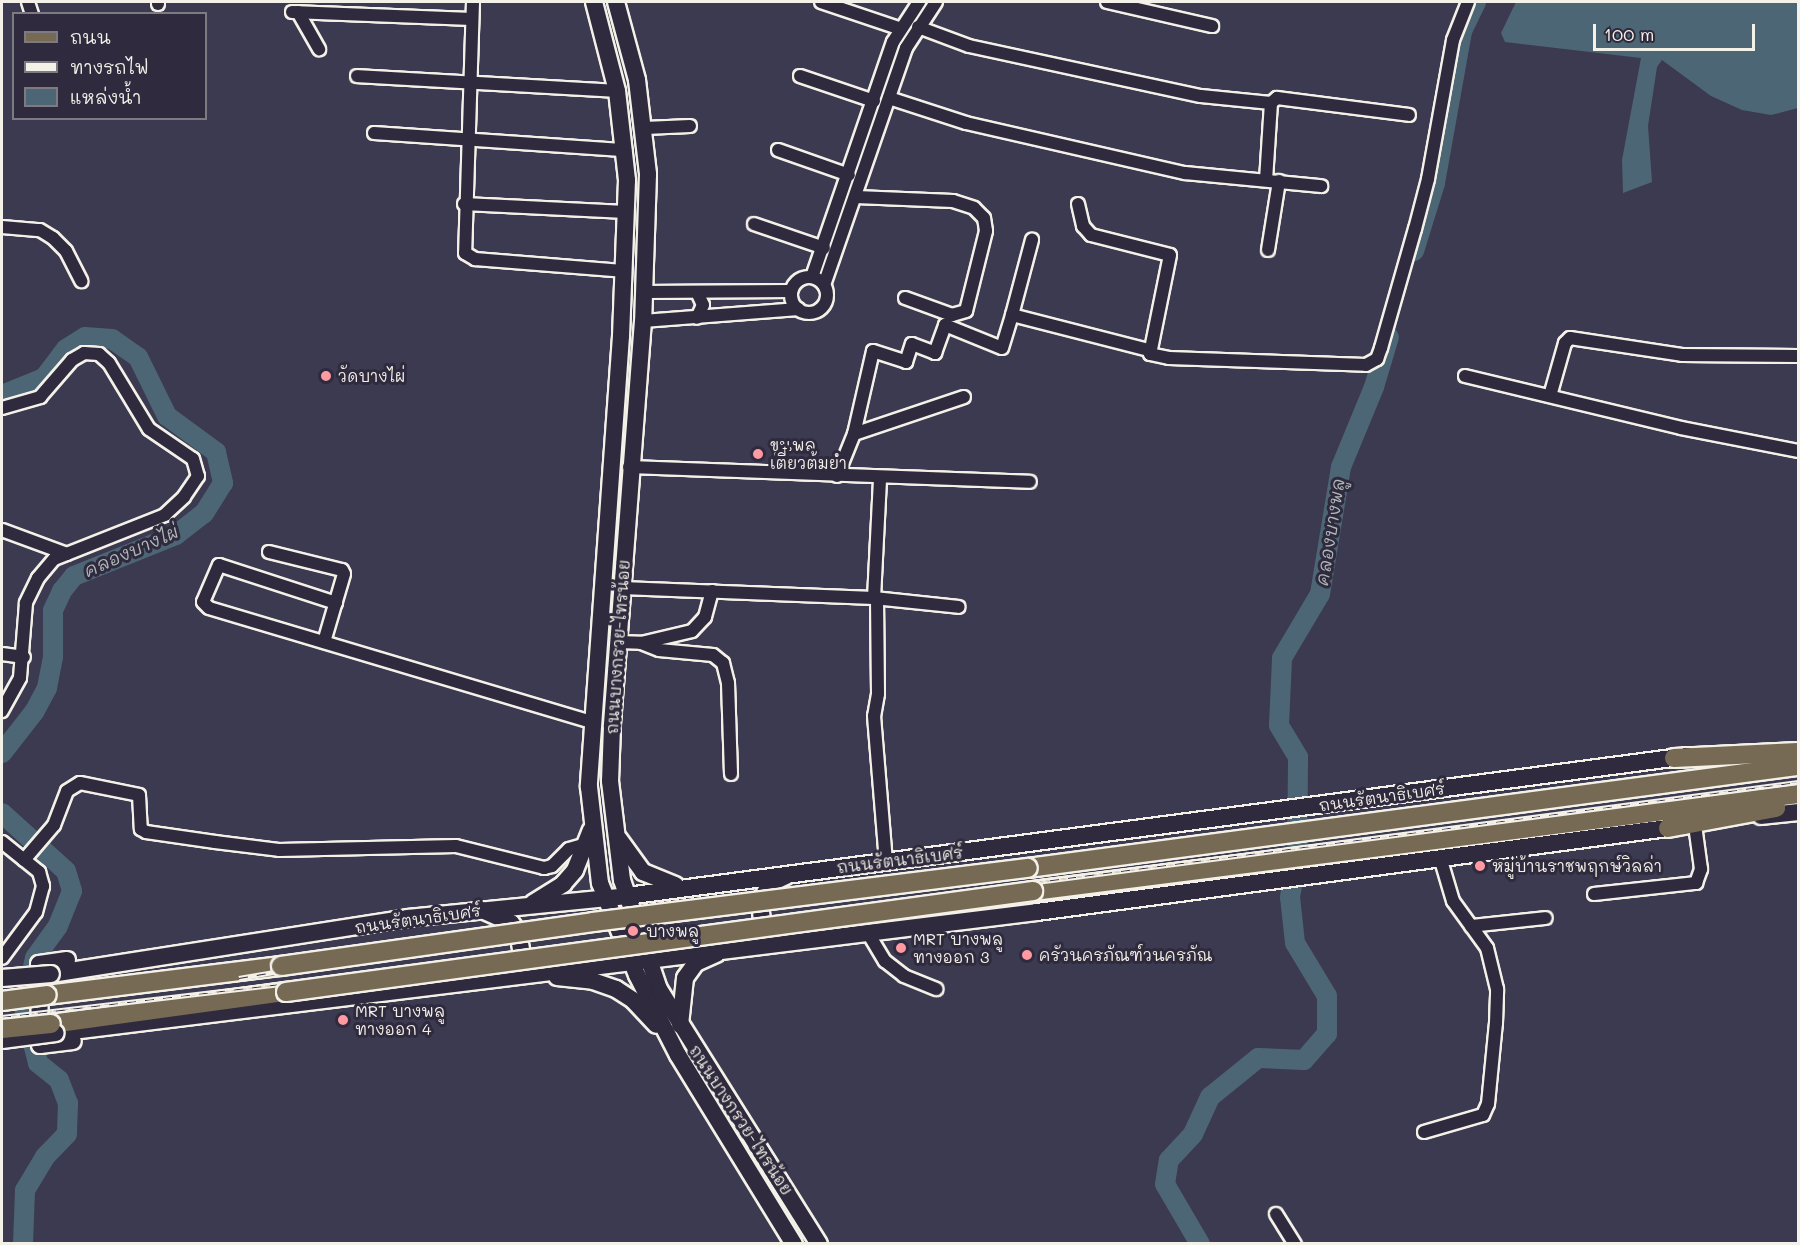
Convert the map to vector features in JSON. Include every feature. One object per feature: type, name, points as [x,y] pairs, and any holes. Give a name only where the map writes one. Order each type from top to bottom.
[{"type":"main road","name":"ถนนบางกรวย-ไทรน้อย","points":[[594,2],[617,91],[625,150],[626,212],[592,722],[589,787],[591,842],[604,898],[638,959],[819,1244]]},
{"type":"main road","name":"ถนนบางกรวย-ไทรน้อย","points":[[616,2],[645,128],[648,174],[643,321],[629,467],[610,781],[618,843],[638,959],[678,1055],[794,1244]]},
{"type":"main road","name":"ถนนรัตนาธิเบศร์","points":[[2,978],[51,974],[230,944],[479,909],[627,896],[1798,743]]},
{"type":"main road","points":[[1674,758],[1798,752]]},
{"type":"main road","name":"ถนนรัตนาธิเบศร์","points":[[2,1001],[1798,766]]},
{"type":"main road","points":[[2,1040],[53,1029],[286,992],[1033,891],[1798,794]]},
{"type":"main road","points":[[1668,828],[1798,804]]},
{"type":"main road","points":[[2,1029],[53,1029],[237,1011],[494,981],[638,959],[868,933],[1798,812]]},
{"type":"main road","points":[[530,905],[563,884],[575,870],[591,842],[618,843],[643,872],[655,879],[685,887]]},
{"type":"main road","points":[[798,873],[771,883],[763,893],[760,912],[771,933],[801,940]]},
{"type":"main road","points":[[479,909],[511,923],[522,948],[516,968],[494,981]]},
{"type":"main road","points":[[230,944],[219,938],[39,964],[40,1045],[232,1022],[237,1011]]},
{"type":"main road","points":[[680,1025],[681,990],[696,963],[712,954],[758,944]]},
{"type":"main road","points":[[530,974],[593,981],[616,989],[649,1014],[678,1055]]},
{"type":"street","points":[[473,2],[464,204],[464,244],[468,256],[623,272]]},
{"type":"street","points":[[822,2],[901,29]]},
{"type":"street","points":[[812,277],[901,29],[919,2]]},
{"type":"street","points":[[643,321],[799,309],[805,312],[819,310],[826,298],[824,285],[906,48],[936,2]]},
{"type":"street","points":[[1107,2],[1212,26]]},
{"type":"street","points":[[1012,315],[1148,350],[1154,356],[1169,358],[1357,367],[1377,359],[1428,179],[1453,40],[1467,2]]},
{"type":"street","points":[[319,49],[302,9],[368,7],[438,10],[472,19]]},
{"type":"street","points":[[918,27],[969,46],[1201,96],[1271,103],[1285,98],[1409,115]]},
{"type":"street","points":[[357,76],[617,91]]},
{"type":"street","points":[[800,76],[874,101]]},
{"type":"street","points":[[889,98],[966,123],[1185,173],[1321,186]]},
{"type":"street","points":[[1268,250],[1272,180],[1271,103]]},
{"type":"street","points":[[645,128],[690,126]]},
{"type":"street","points":[[374,134],[625,150]]},
{"type":"street","points":[[778,150],[849,175]]},
{"type":"street","points":[[856,197],[953,201],[974,208],[984,218],[986,231],[966,311],[952,315],[905,298]]},
{"type":"street","points":[[464,204],[626,212]]},
{"type":"street","points":[[1078,204],[1083,226],[1090,235],[1170,255],[1165,292],[1148,350]]},
{"type":"street","points":[[754,224],[824,248]]},
{"type":"street","points":[[2,227],[40,230],[53,238],[66,251],[81,281]]},
{"type":"street","points":[[837,476],[854,434],[873,351],[906,362],[912,344],[935,353],[945,325],[1002,348],[1032,240]]},
{"type":"street","points":[[791,291],[799,280],[812,277],[824,285]]},
{"type":"street","points":[[644,292],[791,291]]},
{"type":"street","points":[[791,291],[799,309]]},
{"type":"street","points":[[697,292],[703,305],[698,318]]},
{"type":"street","points":[[1550,396],[1565,343],[1570,338],[1682,355],[1798,356]]},
{"type":"street","points":[[2,408],[40,397],[72,360],[84,353],[99,354],[109,363],[149,429],[193,459],[198,476],[184,497],[165,515],[54,559],[38,578],[26,603],[24,657],[20,678],[2,711]]},
{"type":"street","points":[[1465,376],[1798,451]]},
{"type":"street","points":[[854,434],[964,397]]},
{"type":"street","points":[[629,467],[1030,482]]},
{"type":"street","points":[[880,478],[875,598],[878,694],[874,716],[886,862]]},
{"type":"street","points":[[2,530],[67,554]]},
{"type":"street","points":[[269,552],[342,570],[336,603],[324,642]]},
{"type":"street","points":[[336,603],[219,565],[203,602],[211,608],[592,722]]},
{"type":"street","points":[[622,588],[875,598],[959,607]]},
{"type":"street","points":[[641,643],[701,625],[712,591]]},
{"type":"street","points":[[618,642],[641,643],[659,650],[713,655],[723,663],[728,683],[731,774]]},
{"type":"street","points":[[2,654],[24,657]]},
{"type":"street","points":[[27,856],[54,825],[67,791],[80,783],[139,795],[141,829],[146,832],[279,850],[456,846],[544,868],[552,866],[569,849],[591,842]]},
{"type":"street","points":[[1594,894],[1696,883],[1701,869],[1695,825]]},
{"type":"street","points":[[2,842],[27,856],[39,872],[43,886],[36,912],[2,958]]},
{"type":"street","points":[[1424,1132],[1483,1115],[1487,1108],[1497,989],[1486,948],[1453,901],[1440,857]]},
{"type":"street","points":[[1471,926],[1546,918]]},
{"type":"street","points":[[868,933],[885,961],[904,976],[937,990]]},
{"type":"street","points":[[1276,1214],[1295,1244]]},
{"type":"water","points":[[1516,2],[1798,2],[1798,108],[1771,115],[1742,110],[1711,96],[1662,60],[1657,67],[1648,126],[1652,182],[1623,193],[1622,160],[1641,58],[1505,42],[1501,33]]},
{"type":"waterway","name":"คลองบางพลู","points":[[1414,251],[1435,183],[1462,31],[1476,2]]},
{"type":"waterway","name":"คลองบางไผ่","points":[[2,395],[44,378],[66,349],[85,337],[112,339],[138,357],[167,416],[216,452],[223,483],[204,513],[176,535],[74,576],[62,591],[53,610],[53,657],[47,688],[34,712],[2,753]]},
{"type":"waterway","name":"คลองบางพลู","points":[[1200,1244],[1165,1184],[1169,1160],[1193,1134],[1210,1097],[1258,1058],[1304,1060],[1327,1034],[1327,996],[1295,943],[1290,897],[1297,859],[1298,757],[1279,725],[1282,658],[1320,594],[1341,467],[1374,387],[1389,337]]},
{"type":"waterway","name":"คลองบางไผ่","points":[[2,813],[66,871],[72,891],[58,926],[35,958],[24,1007],[38,1063],[59,1080],[68,1103],[67,1134],[45,1157],[25,1190],[23,1244]]},
{"type":"railway","points":[[2,1017],[635,942],[865,911],[1014,885],[1798,782]]},
{"type":"railway","points":[[239,978],[380,954],[632,921],[862,891],[1019,876]]},
{"type":"place","name":"วัดบางไผ่","points":[[326,376]]},
{"type":"place","name":"ขุนพล เตี๋ยวต้มยำ","points":[[758,454]]},
{"type":"place","name":"หมู่บ้านราชพฤกษ์วิลล่า","points":[[1480,866]]},
{"type":"place","name":"บางพลู","points":[[633,931]]},
{"type":"place","name":"MRT บางพลู ทางออก 3","points":[[901,948]]},
{"type":"place","name":"ครัวนครภัณฑ์วนครภัณ","points":[[1027,955]]},
{"type":"place","name":"MRT บางพลู ทางออก 4","points":[[343,1020]]}]
